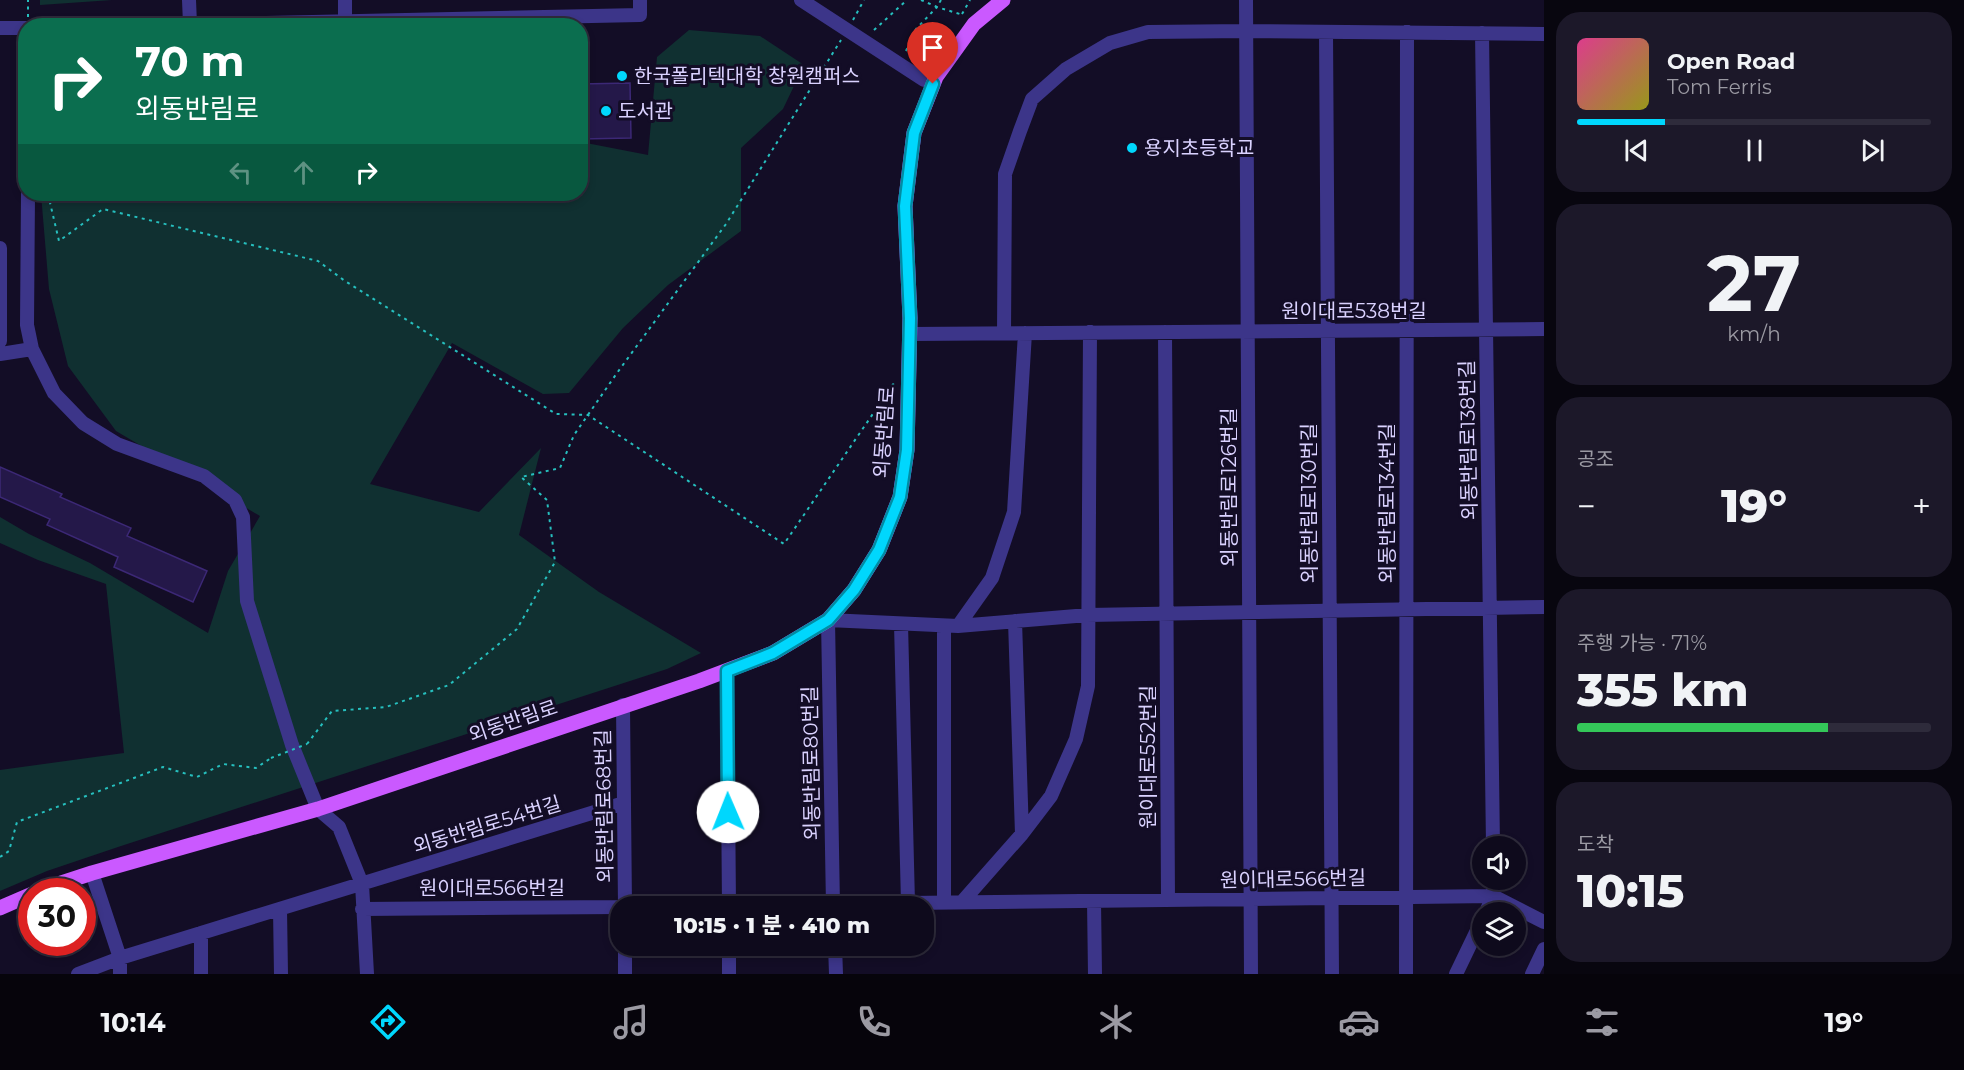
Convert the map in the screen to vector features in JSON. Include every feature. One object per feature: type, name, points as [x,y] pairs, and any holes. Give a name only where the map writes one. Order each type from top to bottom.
[{"type":"main road","name":"외동반림로","points":[[77,878],[318,809],[727,671],[773,653],[828,620],[854,590],[879,550],[900,497],[907,450],[910,334],[905,206],[914,133],[936,77],[974,24],[1003,0]]},
{"type":"main road","points":[[0,908],[18,900]]},
{"type":"street","points":[[189,0],[190,18]]},
{"type":"street","points":[[345,0],[345,18]]},
{"type":"street","points":[[492,18],[640,15],[640,0]]},
{"type":"street","points":[[801,0],[924,80]]},
{"type":"street","name":"외동반림로126번길","points":[[1246,0],[1251,974]]},
{"type":"street","points":[[0,28],[18,27]]},
{"type":"street","points":[[1004,333],[1005,174],[1032,99],[1066,69],[1110,43],[1148,32],[1544,33]]},
{"type":"street","name":"외동반림로130번길","points":[[1326,32],[1332,974]]},
{"type":"street","name":"외동반림로134번길","points":[[1406,974],[1407,32]]},
{"type":"street","name":"외동반림로138번길","points":[[1482,33],[1492,836]]},
{"type":"street","points":[[28,201],[27,325],[32,349],[54,393],[83,423],[117,444],[204,476],[235,500],[243,517],[247,601],[292,745],[318,809],[339,827],[362,884],[367,974]]},
{"type":"street","points":[[0,248],[0,341]]},
{"type":"street","name":"원이대로538번길","points":[[910,334],[1544,329]]},
{"type":"street","points":[[962,902],[1022,834],[1051,796],[1076,739],[1088,686],[1090,332]]},
{"type":"street","points":[[1165,332],[1167,614]]},
{"type":"street","points":[[944,902],[951,626],[992,578],[1014,512],[1025,333]]},
{"type":"street","points":[[0,354],[32,349]]},
{"type":"street","points":[[828,620],[951,626],[1088,615],[1544,607]]},
{"type":"street","name":"원이대로552번길","points":[[1167,614],[1168,900]]},
{"type":"street","name":"외동반림로80번길","points":[[828,620],[833,896]]},
{"type":"street","points":[[1016,621],[1022,834]]},
{"type":"street","points":[[901,624],[908,896]]},
{"type":"street","points":[[727,671],[729,896]]},
{"type":"street","name":"외동반림로68번길","points":[[623,705],[623,896]]},
{"type":"street","name":"외동반림로54번길","points":[[78,974],[120,958],[624,803]]},
{"type":"street","points":[[92,873],[120,958],[120,974]]},
{"type":"street","points":[[1490,902],[1493,890]]},
{"type":"street","points":[[1493,896],[1544,922]]},
{"type":"street","name":"원이대로566번길","points":[[934,902],[1493,896]]},
{"type":"street","points":[[1094,901],[1095,974]]},
{"type":"street","name":"원이대로566번길","points":[[362,909],[610,907]]},
{"type":"street","points":[[280,909],[281,974]]},
{"type":"street","points":[[201,933],[201,974]]},
{"type":"street","points":[[1456,974],[1472,941]]},
{"type":"street","points":[[1532,974],[1544,949]]},
{"type":"street","points":[[625,956],[625,974]]},
{"type":"street","points":[[729,956],[729,974]]},
{"type":"street","points":[[835,956],[836,974]]},
{"type":"path","points":[[27,18],[28,0]]},
{"type":"path","points":[[0,856],[9,851],[17,822],[163,767],[197,777],[223,764],[256,768],[271,758],[307,744],[332,711],[386,707],[449,685],[517,629],[555,562],[547,500],[521,477],[560,468],[574,435],[726,224],[864,0]]},
{"type":"path","points":[[863,41],[892,11],[907,0]]},
{"type":"path","points":[[921,0],[962,14],[970,0]]},
{"type":"path","points":[[899,64],[916,29],[941,0]]},
{"type":"path","points":[[50,201],[59,241],[103,209],[318,261],[345,281],[556,414],[588,415],[784,544],[893,383],[909,382]]},
{"type":"green space","points":[[40,0],[112,0],[40,5]]},
{"type":"green space","points":[[689,30],[760,36],[804,65],[783,109],[741,148],[741,231],[668,285],[623,328],[569,393],[543,394],[452,343],[370,484],[479,512],[541,448],[519,535],[599,592],[701,653],[667,669],[121,846],[31,878],[18,878],[18,883],[0,891],[0,770],[124,753],[106,584],[38,560],[0,543],[0,517],[29,534],[90,563],[208,633],[228,571],[260,516],[116,431],[68,366],[49,289],[42,201],[139,203],[171,201],[588,201],[588,143],[648,155],[657,57]]},
{"type":"building","name":"도서관","points":[[630,83],[631,138],[588,139],[588,84]]},
{"type":"building","points":[[0,467],[62,494],[60,497],[131,528],[127,536],[207,571],[193,602],[114,567],[118,557],[47,525],[50,519],[0,497]]},
{"type":"place","name":"한국폴리텍대학 창원캠퍼스","points":[[622,76]]},
{"type":"place","name":"도서관","points":[[606,111]]},
{"type":"place","name":"용지초등학교","points":[[1132,148]]},
{"type":"route","points":[[728,812],[727,671],[773,653],[828,620],[854,590],[879,550],[900,497],[907,450],[910,318],[905,206],[914,133],[933,84]]}]
